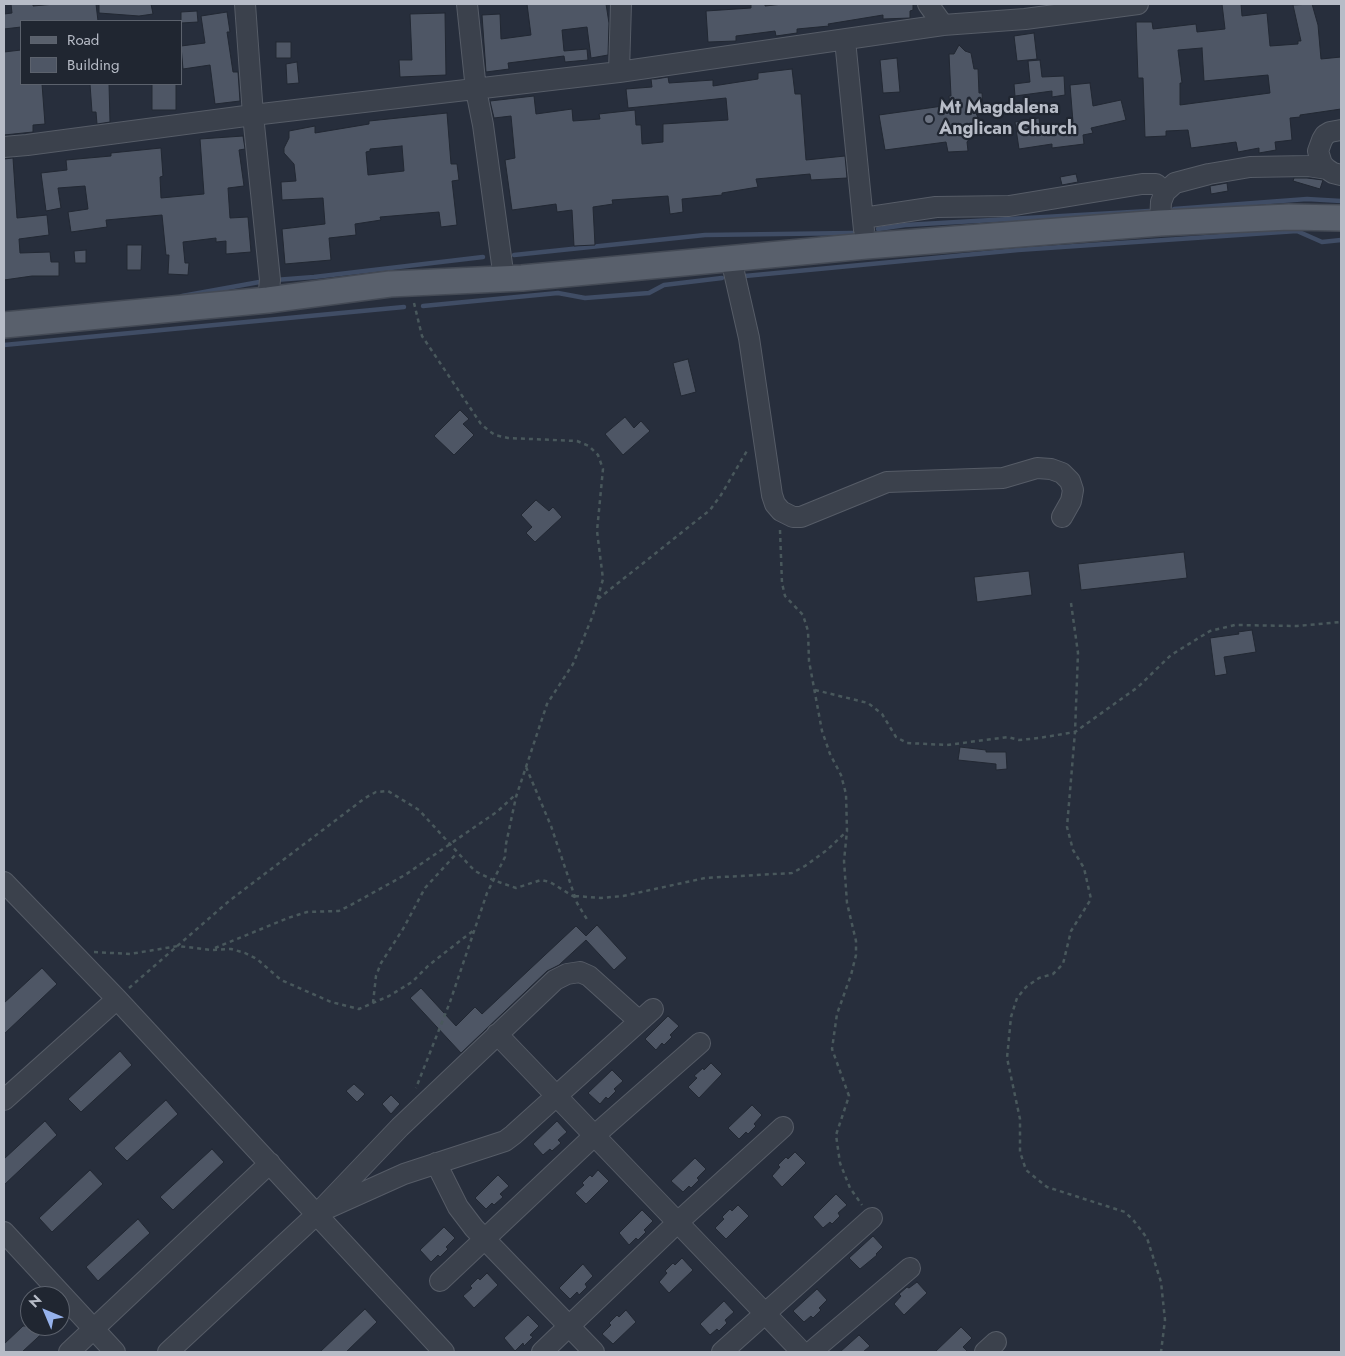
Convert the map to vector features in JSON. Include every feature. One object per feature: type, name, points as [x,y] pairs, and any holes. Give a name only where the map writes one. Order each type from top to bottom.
[{"type":"main road","points":[[4,325],[268,300],[390,284],[504,279],[866,246],[1160,223],[1289,217],[1341,218]]},
{"type":"street","points":[[245,4],[253,115],[270,280],[268,300]]},
{"type":"street","points":[[467,4],[476,90],[484,125],[504,279]]},
{"type":"street","points":[[619,72],[621,4]]},
{"type":"street","points":[[928,4],[943,25]]},
{"type":"street","points":[[4,147],[253,115],[619,72],[943,25],[1025,19],[1138,4]]},
{"type":"street","points":[[845,40],[866,246]]},
{"type":"street","points":[[1334,172],[1322,164],[1318,151],[1322,140],[1330,132],[1341,130]]},
{"type":"street","points":[[1160,223],[1161,202],[1165,192],[1175,183],[1208,174],[1250,167],[1308,166],[1334,172]]},
{"type":"street","points":[[863,218],[936,207],[1009,206],[1142,184],[1156,184],[1165,192]]},
{"type":"street","points":[[731,259],[749,338],[772,495],[775,504],[781,511],[793,517],[801,517],[887,482],[1003,478],[1037,468],[1044,468],[1062,472],[1070,481],[1073,490],[1071,501],[1062,517]]},
{"type":"street","points":[[4,882],[65,947],[117,998],[444,1352]]},
{"type":"street","points":[[168,1352],[317,1214],[400,1127],[555,980],[566,974],[580,972],[589,976],[646,1015],[505,1141],[404,1174],[317,1214]]},
{"type":"street","points":[[4,1100],[117,998]]},
{"type":"street","points":[[497,1034],[802,1352]]},
{"type":"street","points":[[440,1281],[595,1135],[700,1043]]},
{"type":"street","points":[[542,1352],[678,1222],[783,1127]]},
{"type":"street","points":[[70,1352],[270,1163]]},
{"type":"street","points":[[436,1163],[458,1207],[474,1228],[594,1352]]},
{"type":"street","points":[[722,1352],[872,1218]]},
{"type":"street","points":[[4,1232],[115,1352]]},
{"type":"street","points":[[811,1352],[910,1268]]},
{"type":"path","points":[[410,284],[422,336],[481,424],[495,435],[508,438],[577,441],[589,446],[598,455],[603,469],[597,531],[603,579],[593,615],[573,664],[547,704],[518,792],[506,844],[506,857],[493,880],[474,929],[450,1002],[414,1092]]},
{"type":"path","points":[[597,600],[710,510],[763,425]]},
{"type":"path","points":[[781,511],[782,583],[785,596],[803,615],[808,630],[809,661],[822,731],[830,754],[841,775],[846,794],[847,831],[844,861],[847,903],[856,941],[856,955],[837,1014],[833,1037],[832,1049],[849,1096],[836,1135],[840,1163],[850,1188],[872,1218]]},
{"type":"path","points":[[1070,603],[1078,653],[1075,732],[1067,827],[1073,850],[1084,868],[1091,899],[1071,931],[1063,964],[1053,974],[1039,978],[1026,987],[1016,998],[1011,1017],[1007,1058],[1020,1119],[1020,1152],[1026,1170],[1047,1188],[1125,1212],[1147,1238],[1161,1282],[1165,1320],[1160,1352]]},
{"type":"path","points":[[815,690],[868,703],[882,714],[896,737],[907,743],[947,745],[1008,738],[1019,740],[1075,732],[1138,687],[1171,656],[1210,631],[1235,625],[1297,626],[1341,622]]},
{"type":"path","points":[[526,765],[551,826],[575,897],[588,921]]},
{"type":"path","points":[[117,998],[229,901],[365,798],[376,792],[388,791],[419,810],[457,853],[476,871],[493,880],[516,888],[541,880],[550,882],[575,897],[601,898],[623,896],[705,878],[792,872],[805,866],[827,850],[847,831]]},
{"type":"path","points":[[211,950],[307,912],[344,908],[405,875],[498,811],[518,792]]},
{"type":"path","points":[[373,1003],[376,976],[381,963],[404,928],[425,888],[457,853]]},
{"type":"path","points":[[65,947],[86,951],[130,954],[178,946],[211,950],[231,949],[257,959],[281,980],[331,1002],[359,1009],[389,996],[412,982],[429,965],[474,929]]},
{"type":"building","points":[[11,4],[33,4],[33,6],[96,4],[98,20],[20,20],[20,27],[4,29],[4,14],[12,13]]},
{"type":"building","points":[[99,4],[151,4],[153,14],[139,16],[99,13]]},
{"type":"building","points":[[527,4],[606,4],[609,23],[608,55],[591,58],[587,27],[562,30],[564,51],[587,49],[588,60],[565,62],[564,56],[508,63],[509,69],[486,72],[482,15],[500,14],[501,39],[531,35]]},
{"type":"building","points":[[751,4],[765,4],[765,6],[783,4],[913,4],[913,10],[910,11],[910,18],[883,19],[883,15],[828,24],[829,26],[797,29],[797,33],[776,36],[775,31],[736,36],[736,41],[708,42],[706,11],[751,8]]},
{"type":"building","points":[[1222,4],[1241,4],[1242,16],[1267,13],[1270,46],[1298,44],[1298,41],[1301,41],[1293,5],[1312,4],[1318,25],[1321,59],[1341,57],[1341,109],[1290,118],[1292,140],[1275,142],[1276,150],[1259,153],[1259,148],[1238,152],[1236,142],[1191,148],[1188,130],[1166,131],[1166,136],[1145,137],[1143,78],[1138,78],[1136,22],[1152,22],[1153,29],[1196,24],[1197,32],[1225,29]],"holes":[[[1202,48],[1204,81],[1268,75],[1270,93],[1180,105],[1180,83],[1182,83],[1178,50]]]},
{"type":"building","points":[[197,11],[198,22],[182,23],[181,12]]},
{"type":"building","points":[[227,12],[230,32],[227,32],[233,72],[238,72],[240,101],[215,104],[210,65],[183,69],[182,46],[205,43],[201,16]]},
{"type":"building","points":[[445,13],[446,75],[400,77],[399,60],[412,60],[410,14]]},
{"type":"building","points":[[1034,33],[1037,59],[1017,61],[1014,36]]},
{"type":"building","points":[[276,42],[291,42],[291,58],[276,58]]},
{"type":"building","name":"Mt Magdalena Anglican Church","points":[[959,45],[965,51],[971,53],[974,69],[978,69],[979,93],[982,93],[983,108],[974,109],[981,124],[967,142],[968,151],[948,152],[946,142],[885,150],[879,115],[950,105],[949,54],[954,54]]},
{"type":"building","points":[[20,50],[20,85],[42,85],[45,124],[33,125],[33,132],[4,135],[4,52]]},
{"type":"building","points":[[897,58],[900,92],[883,93],[880,60]]},
{"type":"building","points":[[1040,60],[1042,77],[1064,76],[1065,95],[1052,97],[1052,91],[1015,96],[1014,84],[1030,82],[1028,61]]},
{"type":"building","points":[[297,62],[299,83],[287,84],[286,64]]},
{"type":"building","points":[[792,69],[795,94],[801,94],[806,160],[845,156],[847,178],[811,180],[810,174],[756,179],[758,187],[722,193],[722,195],[682,199],[683,212],[670,214],[668,196],[612,200],[613,204],[593,207],[595,245],[574,246],[572,210],[557,212],[556,204],[512,210],[505,160],[515,158],[511,116],[494,118],[490,101],[534,96],[536,114],[572,109],[573,121],[600,119],[599,114],[635,110],[636,125],[641,125],[642,144],[663,142],[663,124],[728,120],[726,98],[628,108],[626,89],[652,87],[651,79],[668,77],[669,83],[713,80],[713,86],[758,79],[758,73]]},
{"type":"building","points":[[1090,83],[1093,106],[1121,100],[1126,120],[1091,128],[1093,133],[1083,135],[1084,144],[1052,148],[1052,144],[1019,149],[1015,122],[1039,118],[1040,126],[1073,122],[1070,85]]},
{"type":"building","points":[[90,85],[109,85],[110,122],[97,124],[96,112],[92,112]]},
{"type":"building","points":[[152,85],[176,85],[176,110],[152,110]]},
{"type":"building","points":[[447,113],[451,164],[457,164],[459,180],[452,181],[457,225],[441,227],[439,212],[380,217],[381,220],[355,224],[356,235],[329,238],[331,260],[285,264],[282,229],[325,224],[323,198],[282,200],[281,182],[296,181],[294,164],[284,153],[284,148],[289,138],[289,131],[315,126],[315,133],[369,124],[369,121]],"holes":[[[402,146],[404,171],[368,175],[366,152],[370,151],[370,149]]]},
{"type":"building","points":[[243,136],[245,149],[239,150],[244,186],[228,188],[230,218],[248,217],[251,252],[226,254],[226,241],[216,242],[216,238],[183,242],[185,263],[189,263],[188,275],[168,274],[169,255],[166,255],[162,215],[106,220],[107,227],[71,232],[68,212],[88,209],[85,186],[58,188],[61,208],[46,211],[41,173],[67,170],[66,160],[111,156],[111,153],[161,148],[163,176],[160,177],[161,198],[204,194],[200,139]]},
{"type":"building","points":[[13,158],[17,218],[47,215],[49,235],[19,239],[20,253],[50,252],[51,262],[59,262],[59,276],[32,276],[4,280],[4,159]]},
{"type":"building","points":[[1076,174],[1078,182],[1062,185],[1060,177]]},
{"type":"building","points":[[1294,178],[1323,180],[1320,189],[1293,181]]},
{"type":"building","points":[[1227,183],[1228,191],[1211,194],[1210,186]]},
{"type":"building","points":[[127,245],[142,245],[141,270],[127,270]]},
{"type":"building","points":[[86,250],[86,263],[75,263],[74,251]]},
{"type":"building","points":[[688,359],[696,392],[681,396],[673,363]]},
{"type":"building","points":[[460,410],[469,419],[463,424],[474,435],[454,455],[434,436]]},
{"type":"building","points":[[625,417],[634,428],[641,421],[650,431],[623,455],[605,434]]},
{"type":"building","points":[[536,500],[549,511],[553,507],[562,517],[535,542],[526,533],[532,527],[521,515]]},
{"type":"building","points":[[1184,552],[1187,578],[1081,590],[1078,564]]},
{"type":"building","points":[[1029,571],[1032,595],[977,602],[974,577]]},
{"type":"building","points":[[1252,630],[1256,652],[1224,657],[1227,674],[1215,676],[1210,638]]},
{"type":"building","points":[[960,747],[986,750],[986,752],[1006,752],[1007,769],[996,770],[996,764],[958,760]]},
{"type":"building","points":[[597,925],[627,958],[614,970],[586,940],[559,965],[547,971],[461,1053],[410,998],[421,988],[456,1026],[475,1007],[482,1014],[576,926],[586,936]]},
{"type":"building","points":[[42,968],[57,984],[4,1034],[4,1003]]},
{"type":"building","points":[[668,1016],[679,1026],[670,1035],[672,1037],[664,1045],[662,1043],[656,1050],[645,1039]]},
{"type":"building","points":[[120,1051],[132,1065],[81,1112],[68,1099]]},
{"type":"building","points":[[711,1063],[722,1074],[699,1098],[688,1087],[697,1078],[694,1076]]},
{"type":"building","points":[[612,1070],[623,1081],[614,1089],[616,1091],[608,1099],[606,1097],[600,1104],[588,1093]]},
{"type":"building","points":[[354,1084],[365,1094],[357,1102],[346,1091]]},
{"type":"building","points":[[391,1095],[400,1104],[391,1114],[382,1104]]},
{"type":"building","points":[[166,1100],[178,1114],[127,1161],[114,1148]]},
{"type":"building","points":[[752,1105],[762,1115],[754,1124],[756,1126],[739,1139],[728,1128]]},
{"type":"building","points":[[45,1121],[57,1135],[4,1185],[4,1159]]},
{"type":"building","points":[[557,1121],[567,1132],[558,1140],[561,1143],[552,1151],[550,1149],[543,1155],[533,1144]]},
{"type":"building","points":[[212,1149],[224,1162],[173,1210],[160,1197]]},
{"type":"building","points":[[795,1152],[806,1163],[782,1187],[772,1176],[780,1167],[778,1165]]},
{"type":"building","points":[[695,1158],[706,1169],[691,1188],[689,1186],[683,1192],[671,1181]]},
{"type":"building","points":[[90,1170],[103,1184],[52,1232],[39,1218]]},
{"type":"building","points":[[598,1170],[609,1181],[586,1204],[575,1193],[584,1185],[582,1183],[590,1175],[592,1177]]},
{"type":"building","points":[[498,1175],[509,1186],[500,1194],[503,1197],[486,1209],[475,1198]]},
{"type":"building","points":[[836,1194],[847,1205],[838,1213],[840,1216],[832,1224],[830,1222],[823,1228],[813,1217]]},
{"type":"building","points":[[738,1205],[749,1216],[726,1239],[715,1228],[730,1209],[732,1211]]},
{"type":"building","points":[[642,1210],[653,1221],[638,1240],[636,1238],[629,1245],[619,1233]]},
{"type":"building","points":[[138,1219],[150,1233],[98,1281],[86,1267]]},
{"type":"building","points":[[444,1227],[455,1238],[440,1257],[438,1255],[431,1262],[420,1250]]},
{"type":"building","points":[[873,1236],[883,1247],[877,1255],[860,1269],[849,1258]]},
{"type":"building","points":[[682,1258],[693,1270],[669,1293],[659,1282],[667,1273],[665,1271]]},
{"type":"building","points":[[583,1264],[593,1276],[585,1284],[587,1287],[579,1295],[577,1292],[570,1299],[559,1288]]},
{"type":"building","points":[[487,1273],[498,1285],[474,1308],[463,1296],[472,1288],[470,1286],[478,1278],[480,1280]]},
{"type":"building","points":[[917,1282],[927,1293],[904,1315],[894,1304],[901,1296],[899,1294]]},
{"type":"building","points":[[817,1289],[827,1300],[813,1318],[811,1316],[804,1322],[793,1311]]},
{"type":"building","points":[[724,1301],[734,1312],[725,1320],[727,1323],[719,1331],[717,1329],[710,1335],[700,1324]]},
{"type":"building","points":[[365,1309],[377,1322],[346,1352],[320,1352]]},
{"type":"building","points":[[626,1310],[636,1322],[613,1344],[602,1334],[617,1315],[619,1317]]},
{"type":"building","points":[[528,1315],[539,1326],[530,1335],[533,1337],[524,1346],[523,1343],[515,1351],[504,1338]]},
{"type":"building","points":[[961,1327],[972,1338],[963,1347],[968,1352],[935,1352]]},
{"type":"building","points":[[20,1329],[20,1336],[39,1336],[22,1352],[4,1352],[4,1344]]},
{"type":"building","points":[[859,1335],[870,1346],[863,1352],[840,1352]]},
{"type":"waterway","points":[[1174,209],[1307,199],[1341,201]]},
{"type":"waterway","points":[[878,229],[905,225],[1149,211]]},
{"type":"waterway","points":[[745,276],[1018,250],[1297,231],[1322,242],[1341,240]]},
{"type":"waterway","points":[[514,255],[705,235],[853,233]]},
{"type":"waterway","points":[[275,280],[483,257]]},
{"type":"waterway","points":[[423,306],[558,293],[585,298],[649,293],[664,285],[722,278]]},
{"type":"waterway","points":[[182,296],[265,281]]},
{"type":"waterway","points":[[4,345],[404,307]]},
{"type":"place","name":"Mt Magdalena Anglican Church","points":[[929,119]]}]
